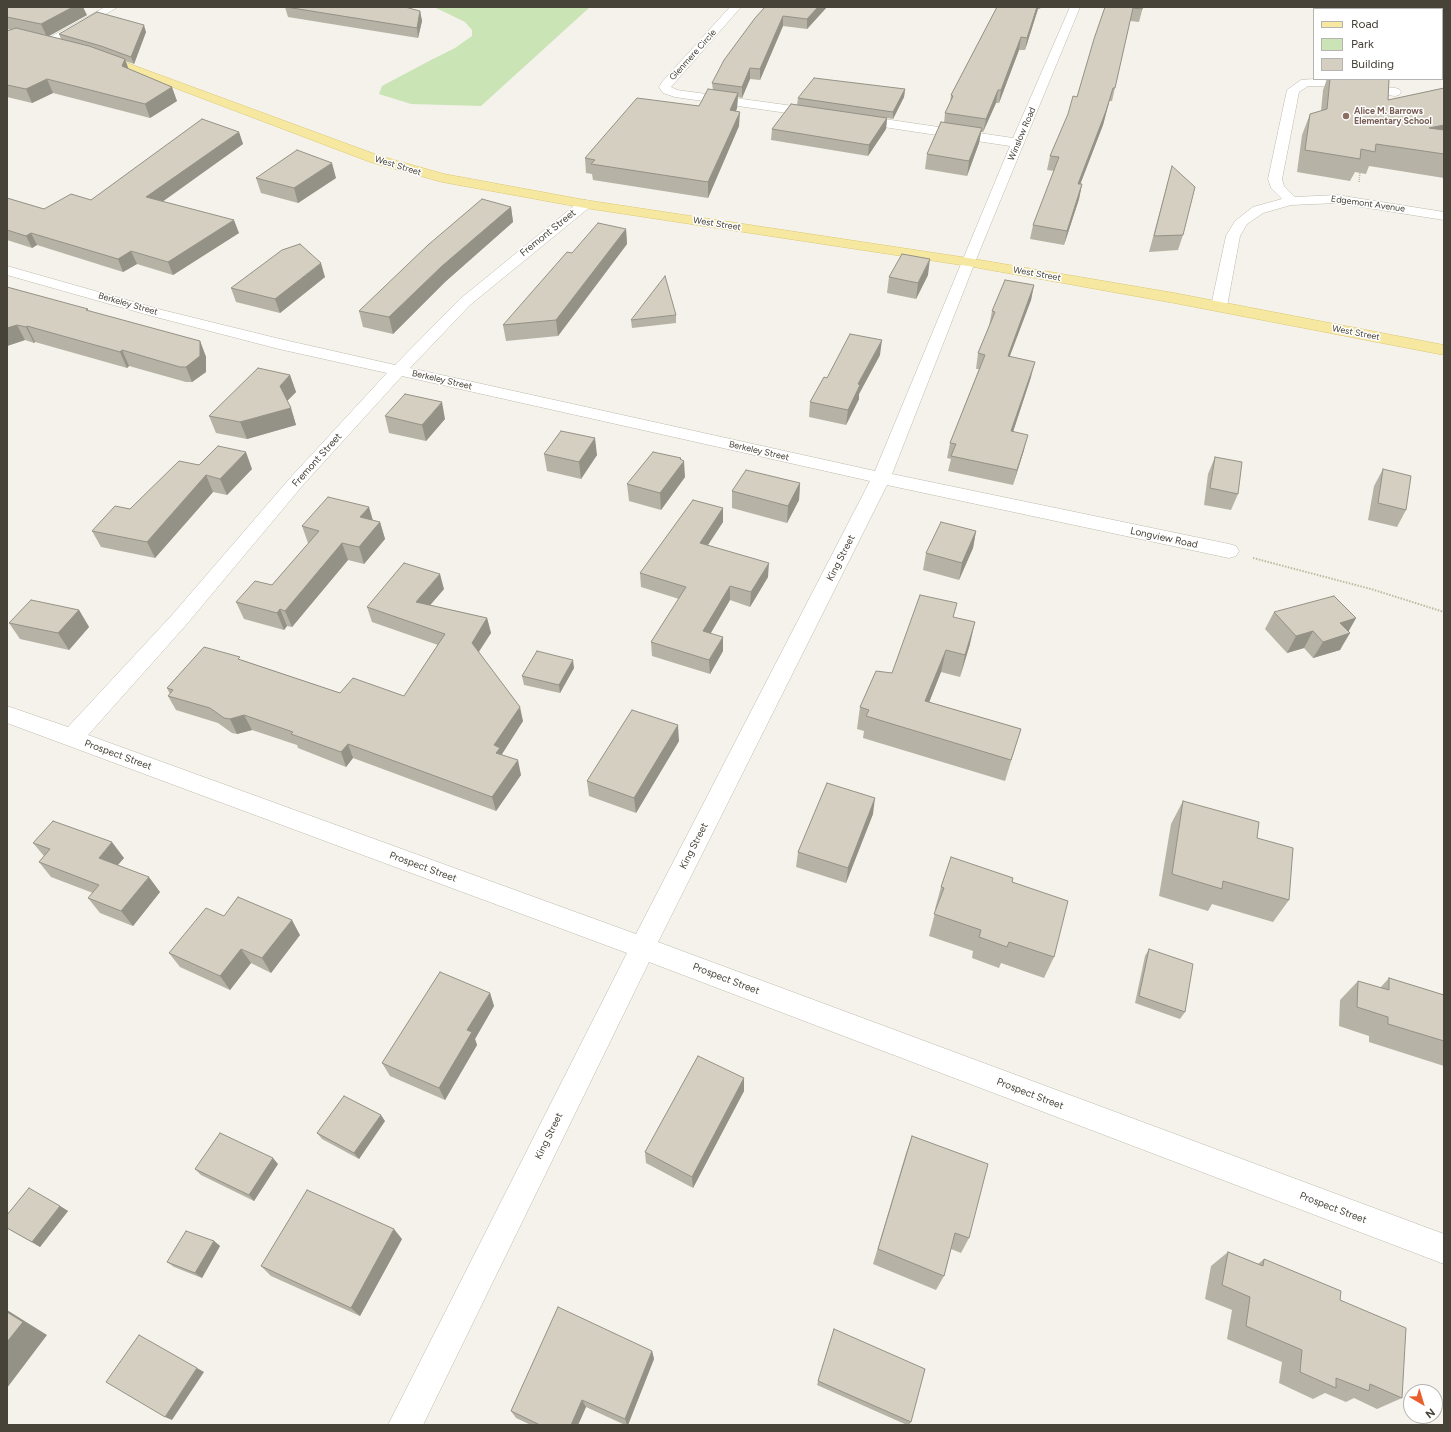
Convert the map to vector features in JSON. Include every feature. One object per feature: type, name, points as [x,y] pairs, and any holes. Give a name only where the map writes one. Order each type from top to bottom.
[{"type":"main road","points":[[42,40],[70,47]]},
{"type":"main road","name":"West Street","points":[[88,52],[396,166],[468,184],[584,204],[968,262],[1219,306],[1444,350]]},
{"type":"street","points":[[42,40],[113,7]]},
{"type":"street","name":"Glenmere Circle","points":[[736,7],[666,85],[667,90],[675,93],[824,114]]},
{"type":"street","name":"Winslow Road","points":[[968,262],[1075,7]]},
{"type":"street","points":[[1435,7],[1444,8]]},
{"type":"street","points":[[1292,201],[1278,188],[1274,179],[1293,90],[1305,83],[1320,82],[1395,92]]},
{"type":"street","points":[[847,118],[1018,143]]},
{"type":"street","name":"Edgemont Avenue","points":[[1219,306],[1233,236],[1236,228],[1242,221],[1258,210],[1292,201],[1319,198],[1352,200],[1444,216]]},
{"type":"street","name":"Fremont Street","points":[[72,738],[180,620],[297,481],[444,321],[584,204]]},
{"type":"street","name":"King Street","points":[[405,1425],[643,948],[881,478],[968,262]]},
{"type":"street","name":"Berkeley Street","points":[[7,270],[198,324],[881,478]]},
{"type":"street","name":"Longview Road","points":[[881,478],[1229,551]]},
{"type":"street","name":"Prospect Street","points":[[7,714],[643,948],[1444,1250]]},
{"type":"path","points":[[1358,183],[1360,172]]},
{"type":"path","points":[[1229,551],[1371,589],[1444,612]]},
{"type":"green space","points":[[434,7],[590,7],[481,106],[411,104],[379,94],[382,86],[455,48],[472,36],[472,30],[465,22]]},
{"type":"building","points":[[7,7],[73,7],[41,24],[7,17]]},
{"type":"building","points":[[286,7],[405,7],[420,11],[417,28]]},
{"type":"building","points":[[765,7],[818,7],[807,19],[783,16],[760,69],[750,68],[742,87],[712,83],[724,60]]},
{"type":"building","points":[[997,7],[1037,7],[1027,38],[1021,37],[1001,90],[998,90],[986,119],[945,113],[953,96],[951,95]]},
{"type":"building","points":[[1105,7],[1143,7],[1142,9],[1133,8],[1115,88],[1113,88],[1106,111],[1078,184],[1082,184],[1067,231],[1033,225],[1059,157],[1050,156],[1068,114],[1073,96],[1077,97]]},
{"type":"building","points":[[97,12],[144,25],[131,57],[101,46],[59,34]]},
{"type":"building","points":[[16,28],[89,46],[125,59],[122,66],[172,87],[145,104],[47,79],[26,89],[7,85],[7,31]]},
{"type":"building","points":[[814,78],[905,89],[893,112],[798,98]]},
{"type":"building","points":[[1330,80],[1389,80],[1388,100],[1444,88],[1444,125],[1429,128],[1444,130],[1444,154],[1376,144],[1375,152],[1361,149],[1360,159],[1305,150],[1310,114],[1327,109]]},
{"type":"building","points":[[708,89],[738,93],[730,110],[740,112],[708,182],[591,164],[595,160],[585,158],[637,98],[699,106]]},
{"type":"building","points":[[791,104],[887,118],[869,145],[772,129]]},
{"type":"building","points":[[202,119],[239,132],[146,197],[234,220],[168,262],[131,251],[118,259],[31,233],[26,236],[7,230],[7,198],[44,209],[71,194],[91,200]]},
{"type":"building","points":[[941,122],[982,128],[969,161],[927,154]]},
{"type":"building","points":[[297,150],[332,163],[294,188],[256,178]]},
{"type":"building","points":[[1172,166],[1195,187],[1183,235],[1154,236]]},
{"type":"building","points":[[482,199],[511,207],[442,266],[389,317],[359,311],[428,245]]},
{"type":"building","points":[[598,223],[626,229],[556,320],[503,325],[567,252],[572,253]]},
{"type":"building","points":[[300,244],[321,263],[275,299],[231,288],[282,250]]},
{"type":"building","points":[[902,254],[930,259],[918,283],[889,277]]},
{"type":"building","points":[[665,276],[676,315],[631,320]]},
{"type":"building","points":[[1005,280],[1034,285],[1008,356],[1035,362],[1011,431],[1028,435],[1017,470],[951,456],[956,444],[950,443],[985,355],[978,353],[995,312],[992,311]]},
{"type":"building","points":[[7,287],[200,341],[200,356],[186,367],[180,367],[122,350],[120,352],[27,326],[17,325],[7,328]]},
{"type":"building","points":[[850,334],[882,340],[858,384],[860,385],[848,410],[810,402],[824,377],[827,378]]},
{"type":"building","points":[[258,368],[290,375],[280,386],[291,408],[240,422],[209,416]]},
{"type":"building","points":[[405,394],[442,402],[422,425],[385,416]]},
{"type":"building","points":[[561,431],[595,438],[579,462],[544,454]]},
{"type":"building","points":[[218,446],[246,452],[220,479],[206,475],[147,542],[92,531],[115,506],[130,509],[179,461],[199,465]]},
{"type":"building","points":[[653,452],[681,458],[680,459],[684,461],[660,493],[627,484]]},
{"type":"building","points":[[1215,457],[1242,462],[1238,494],[1210,488]]},
{"type":"building","points":[[1383,469],[1411,476],[1406,510],[1378,503]]},
{"type":"building","points":[[746,470],[800,483],[788,506],[732,491]]},
{"type":"building","points":[[328,497],[369,507],[360,517],[380,522],[359,547],[342,543],[285,611],[280,609],[277,613],[236,602],[255,581],[272,585],[319,531],[302,526]]},
{"type":"building","points":[[693,500],[723,508],[700,543],[769,563],[751,592],[730,586],[703,631],[723,637],[709,660],[651,642],[686,587],[640,573]]},
{"type":"building","points":[[941,522],[976,531],[962,563],[926,553]]},
{"type":"building","points":[[404,563],[440,574],[416,602],[487,618],[472,643],[520,707],[494,745],[500,748],[496,753],[518,760],[492,797],[348,744],[341,752],[291,734],[293,732],[244,715],[230,719],[224,718],[210,708],[168,696],[173,690],[167,688],[204,647],[240,657],[238,659],[340,693],[353,678],[404,696],[445,634],[367,607]]},
{"type":"building","points":[[920,595],[957,603],[953,617],[975,622],[965,655],[946,650],[925,701],[1021,729],[1011,760],[866,716],[869,710],[860,707],[876,671],[892,673]]},
{"type":"building","points":[[1334,596],[1356,618],[1340,623],[1350,633],[1323,642],[1313,631],[1296,636],[1274,612]]},
{"type":"building","points":[[31,600],[79,610],[58,633],[9,623]]},
{"type":"building","points":[[537,651],[573,660],[559,685],[522,676]]},
{"type":"building","points":[[632,710],[678,725],[634,798],[587,781]]},
{"type":"building","points":[[827,783],[875,798],[848,868],[798,852]]},
{"type":"building","points":[[1183,801],[1259,822],[1257,838],[1293,848],[1289,900],[1223,881],[1222,889],[1172,874]]},
{"type":"building","points":[[53,821],[112,842],[99,858],[149,877],[121,911],[88,898],[99,885],[39,862],[50,849],[33,843]]},
{"type":"building","points":[[951,857],[1013,878],[1012,882],[1068,901],[1054,957],[1009,942],[1007,947],[979,937],[981,930],[934,914],[944,888],[941,887]]},
{"type":"building","points":[[238,897],[292,920],[262,958],[241,949],[220,976],[169,953],[206,908],[224,916]]},
{"type":"building","points":[[1149,949],[1193,964],[1185,1012],[1139,996]]},
{"type":"building","points":[[440,972],[490,993],[467,1030],[472,1032],[439,1088],[382,1063]]},
{"type":"building","points":[[1389,978],[1444,995],[1444,1041],[1388,1024],[1388,1017],[1357,1007],[1358,981],[1389,990]]},
{"type":"building","points":[[698,1056],[744,1078],[692,1177],[645,1152]]},
{"type":"building","points":[[344,1096],[381,1115],[354,1153],[317,1133]]},
{"type":"building","points":[[220,1133],[273,1158],[249,1195],[195,1169]]},
{"type":"building","points":[[912,1136],[988,1164],[969,1238],[955,1233],[944,1276],[878,1249]]},
{"type":"building","points":[[29,1188],[60,1206],[32,1242],[7,1228],[7,1215]]},
{"type":"building","points":[[307,1190],[394,1229],[351,1308],[261,1266]]},
{"type":"building","points":[[186,1231],[214,1241],[195,1273],[167,1262]]},
{"type":"building","points":[[1228,1252],[1263,1266],[1264,1259],[1341,1291],[1340,1300],[1406,1328],[1402,1398],[1370,1384],[1369,1391],[1336,1378],[1336,1388],[1300,1372],[1302,1350],[1246,1326],[1250,1297],[1222,1285]]},
{"type":"building","points":[[558,1307],[652,1351],[625,1419],[582,1400],[571,1425],[540,1425],[511,1411]]},
{"type":"building","points":[[7,1312],[23,1322],[7,1342]]},
{"type":"building","points":[[834,1329],[925,1369],[911,1422],[818,1381]]},
{"type":"building","points":[[139,1335],[197,1368],[165,1417],[106,1382]]},
{"type":"place","name":"Alice M. Barrows Elementary School","points":[[1346,116]]}]
